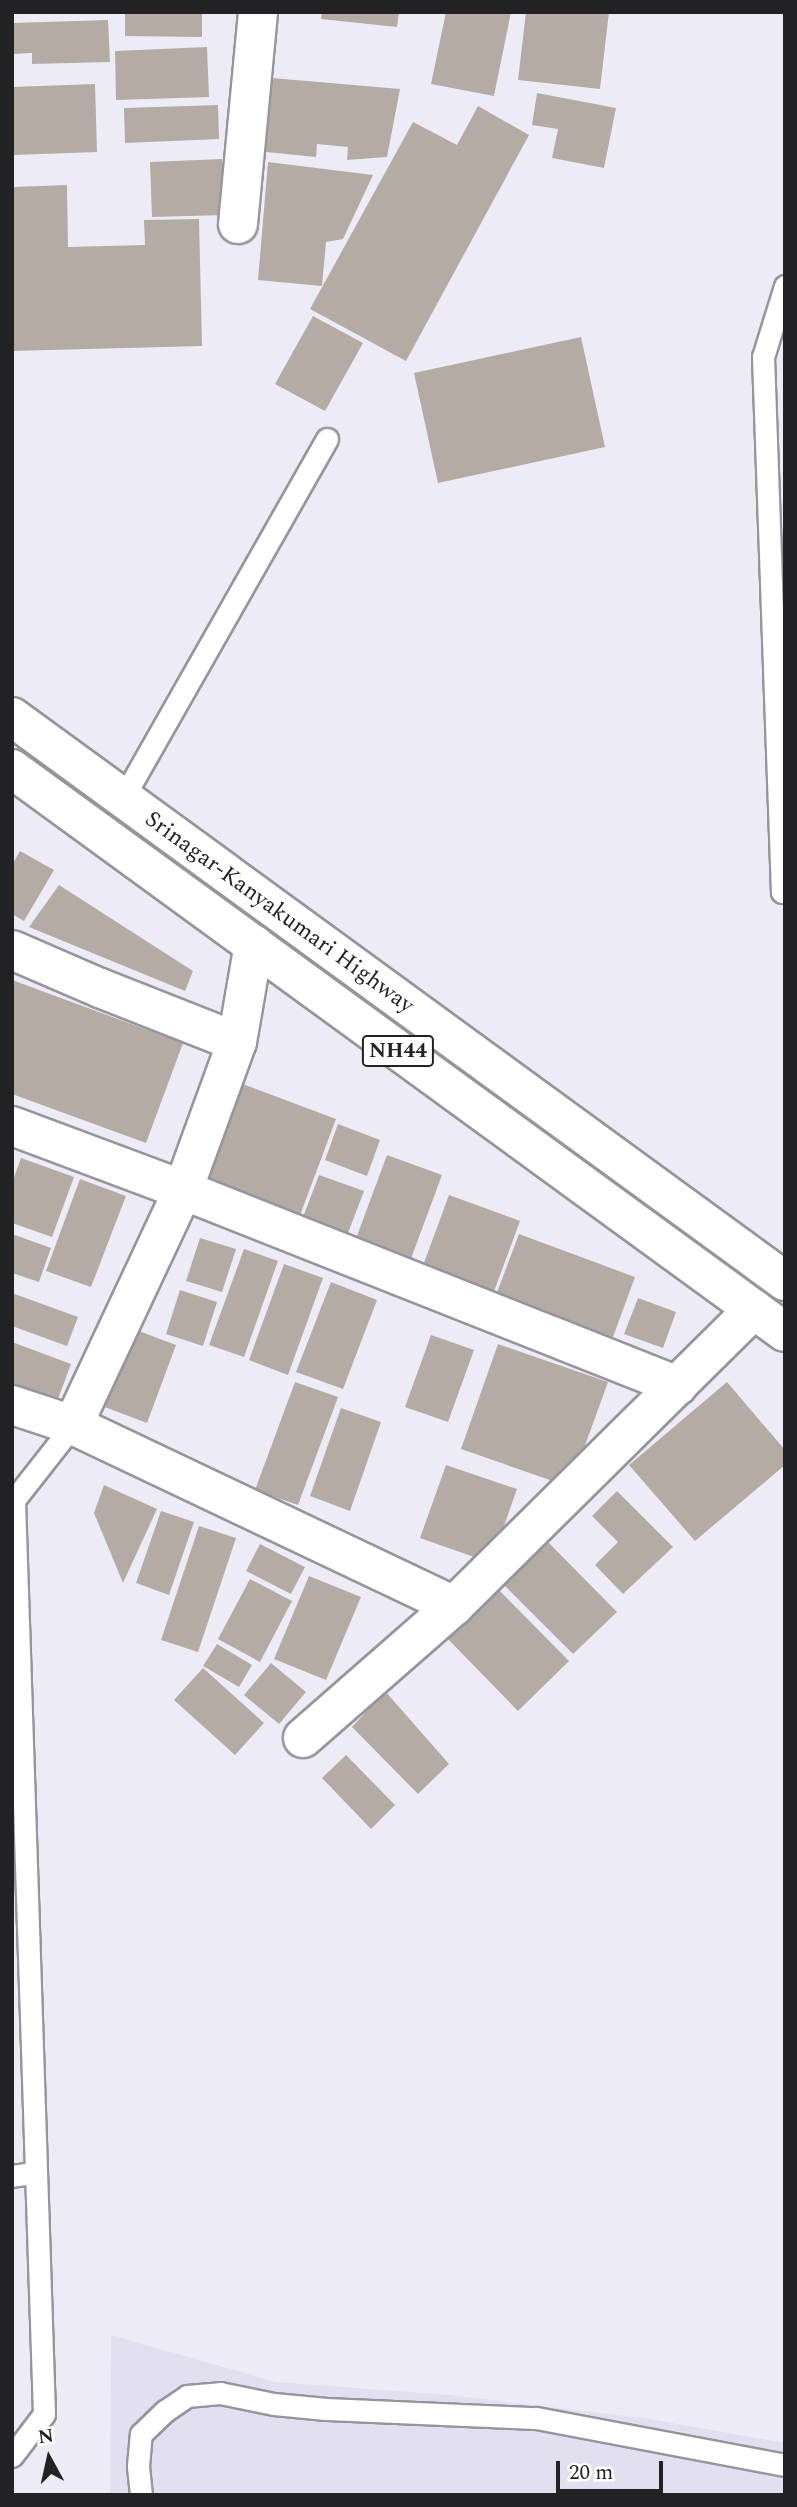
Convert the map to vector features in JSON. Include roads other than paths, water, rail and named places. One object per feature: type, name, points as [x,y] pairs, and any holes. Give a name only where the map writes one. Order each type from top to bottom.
[{"type":"main road","points":[[238,224],[258,12]]},
{"type":"main road","name":"Srinagar-Kanyakumari Highway","points":[[12,717],[785,1281]]},
{"type":"main road","name":"Srinagar-Kanyakumari Highway","points":[[12,769],[785,1332]]},
{"type":"main road","points":[[73,1425],[183,1190],[237,1042],[254,944]]},
{"type":"main road","points":[[12,950],[237,1042]]},
{"type":"main road","points":[[12,1126],[183,1190],[678,1386]]},
{"type":"main road","points":[[303,1738],[454,1606],[754,1308]]},
{"type":"main road","points":[[12,1405],[73,1425],[454,1606]]},
{"type":"lane","points":[[785,286],[763,357],[782,892],[785,891]]},
{"type":"lane","points":[[123,798],[327,439]]},
{"type":"lane","points":[[12,2456],[44,2414],[18,1840],[14,1500],[73,1425]]},
{"type":"lane","points":[[12,2176],[34,2173]]},
{"type":"lane","points":[[141,2495],[138,2466],[141,2434],[165,2411],[187,2396],[220,2393],[274,2404],[326,2409],[536,2418],[785,2465]]}]
